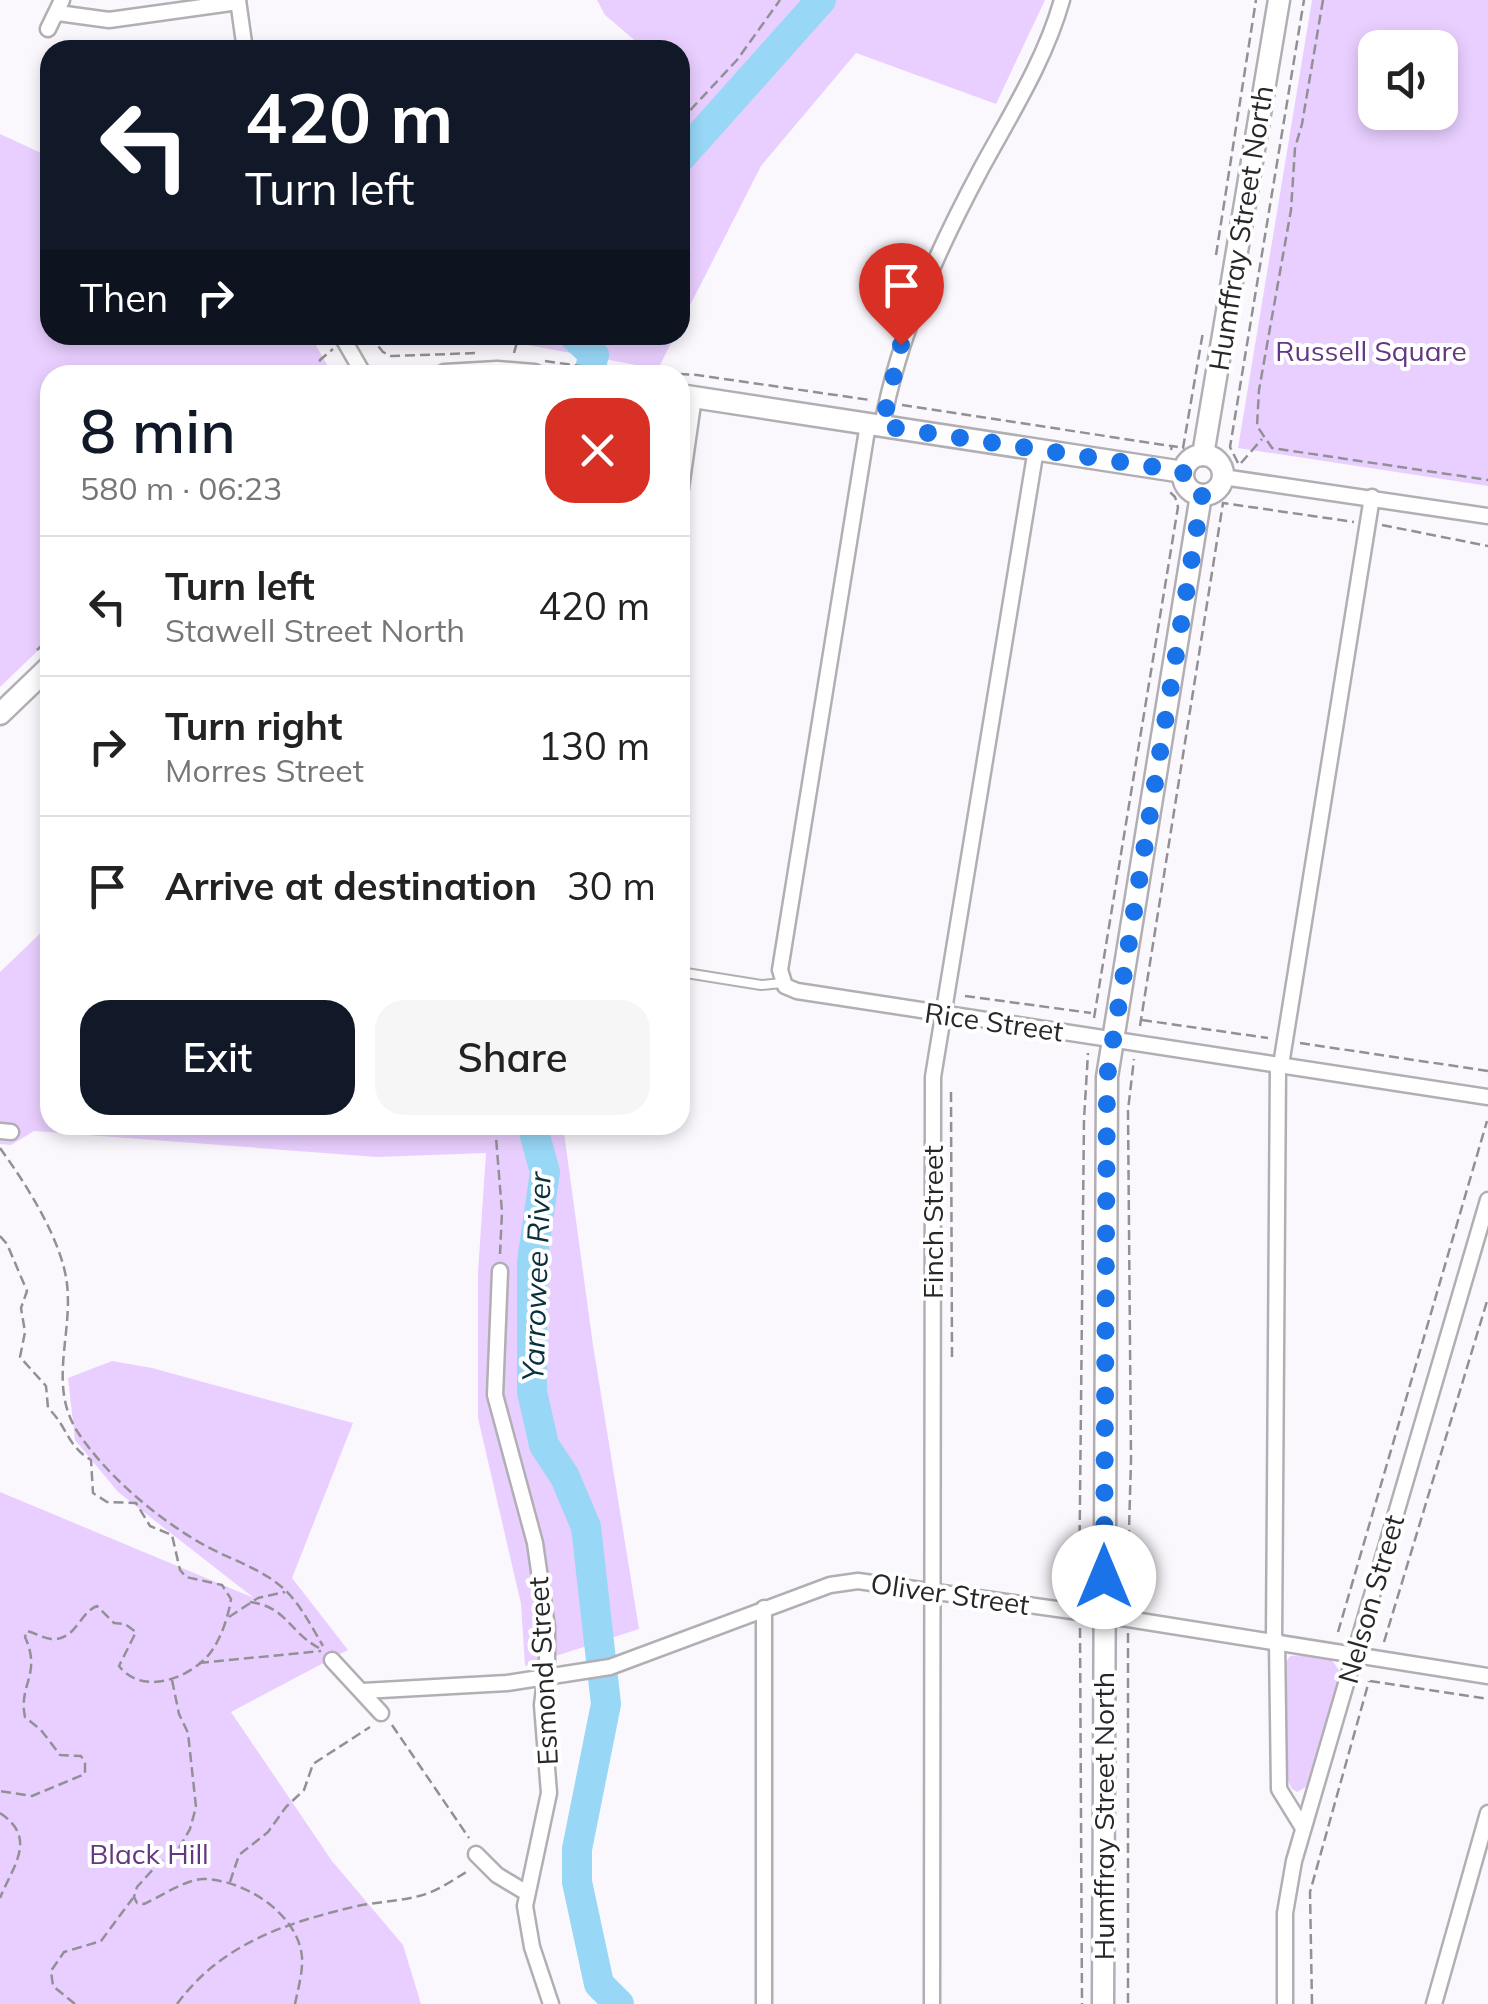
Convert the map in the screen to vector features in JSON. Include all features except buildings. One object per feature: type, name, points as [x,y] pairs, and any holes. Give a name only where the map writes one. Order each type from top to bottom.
[{"type":"street","points":[[782,983],[783,948],[875,425],[914,310],[972,186],[1043,56],[1062,0]]},
{"type":"street","name":"Humffray Street North","points":[[1203,456],[1279,0]]},
{"type":"street","points":[[48,28],[60,6],[109,20],[238,1],[244,40]]},
{"type":"street","points":[[690,396],[1176,471],[1203,456],[1216,460],[1233,474],[1488,516]]},
{"type":"street","name":"Finch Street","points":[[932,2004],[933,1077],[1036,449]]},
{"type":"street","points":[[1176,471],[1187,488],[1202,496],[1215,492],[1233,474]]},
{"type":"street","name":"Humffray Street North","points":[[1103,2004],[1105,1119],[1112,1039],[1202,496]]},
{"type":"street","points":[[1303,1828],[1279,1788],[1275,1641],[1280,1065],[1372,498]]},
{"type":"street","points":[[0,714],[40,676]]},
{"type":"street","name":"Rice Street","points":[[782,983],[797,991],[1488,1097]]},
{"type":"street","name":"Nelson Street","points":[[1285,2004],[1286,1899],[1303,1828],[1488,1200]]},
{"type":"street","name":"Esmond Street","points":[[500,1271],[495,1395],[535,1544],[547,1627],[542,1705],[548,1793],[527,1894],[527,1927],[550,2004]]},
{"type":"street","name":"Oliver Street","points":[[363,1691],[546,1678],[610,1667],[764,1608],[845,1582],[872,1582],[1128,1619],[1488,1676]]},
{"type":"street","points":[[764,1608],[764,2004]]},
{"type":"street","points":[[328,1655],[383,1715]]},
{"type":"street","points":[[1434,2004],[1488,1813]]},
{"type":"street","points":[[480,1857],[497,1875],[527,1894]]},
{"type":"lane","name":"Rice Street","points":[[690,974],[761,985],[782,983]]},
{"type":"path","points":[[690,111],[738,60],[780,0]]},
{"type":"path","points":[[1215,258],[1256,0]]},
{"type":"path","points":[[1232,504],[1230,448],[1304,0]]},
{"type":"path","points":[[1323,0],[1295,148],[1291,210],[1259,390],[1257,426],[1272,448],[1488,480]]},
{"type":"path","points":[[1093,1024],[1178,507],[1166,488],[1176,471],[1172,446],[1183,448],[1206,316]]},
{"type":"path","points":[[318,365],[335,345]]},
{"type":"path","points":[[377,345],[391,356],[480,353]]},
{"type":"path","points":[[514,356],[517,345]]},
{"type":"path","points":[[568,364],[575,365]]},
{"type":"path","points":[[1233,474],[1263,438]]},
{"type":"path","points":[[1128,2004],[1128,1110],[1224,502],[1488,546]]},
{"type":"path","points":[[963,996],[1091,1013]]},
{"type":"path","points":[[1140,1020],[1488,1072]]},
{"type":"path","points":[[1082,2004],[1079,1612],[1088,1052]]},
{"type":"path","points":[[952,1092],[952,1356]]},
{"type":"path","points":[[1338,1632],[1487,1121]]},
{"type":"path","points":[[495,1135],[502,1212],[500,1271]]},
{"type":"path","points":[[0,1148],[31,1198],[64,1268],[68,1306],[61,1380],[67,1410],[78,1432],[116,1476],[175,1526],[204,1545],[262,1572],[286,1591],[328,1655]]},
{"type":"path","points":[[0,1236],[27,1292],[22,1308],[20,1357],[46,1386],[48,1408],[61,1420],[70,1444],[90,1460],[92,1493],[98,1500],[136,1503],[150,1526],[172,1535],[180,1570],[186,1577],[222,1585],[231,1600],[228,1618],[207,1657],[171,1678],[140,1684],[128,1678],[119,1666],[136,1632],[125,1624],[114,1623],[96,1606],[89,1608],[74,1630],[60,1638],[27,1632],[33,1666],[22,1704],[24,1717],[41,1730],[60,1755],[81,1756],[86,1763],[85,1774],[32,1796],[0,1791]]},
{"type":"path","points":[[1384,1642],[1488,1298]]},
{"type":"path","points":[[228,1618],[250,1602],[286,1591]]},
{"type":"path","points":[[250,1602],[270,1605],[296,1634],[328,1655]]},
{"type":"path","points":[[198,1664],[328,1655]]},
{"type":"path","points":[[75,2004],[53,1986],[52,1971],[64,1952],[101,1941],[137,1887],[178,1848],[190,1829],[196,1807],[188,1733],[171,1678]]},
{"type":"path","points":[[1358,1680],[1488,1699]]},
{"type":"path","points":[[1312,2004],[1310,1892],[1369,1681]]},
{"type":"path","points":[[177,2004],[196,1977],[229,1951],[290,1926],[359,1906],[422,1896],[480,1857],[428,1774],[383,1715],[313,1764],[304,1790],[268,1832],[239,1855],[230,1884]]},
{"type":"path","points":[[0,1813],[10,1819],[21,1836],[22,1846],[0,1898]]},
{"type":"path","points":[[134,1896],[144,1904],[202,1879],[252,1893],[290,1926],[302,1955],[295,2004]]},
{"type":"green space","points":[[597,0],[1045,0],[996,104],[856,53],[761,166],[690,305],[690,40],[634,40],[605,15]]},
{"type":"green space","name":"Russell Square","points":[[1312,0],[1488,0],[1488,486],[1238,448]]},
{"type":"green space","points":[[0,134],[40,152],[40,345],[316,345],[327,365],[40,365],[40,649],[0,687]]},
{"type":"green space","points":[[527,345],[670,345],[660,365],[636,365]]},
{"type":"green space","points":[[40,934],[40,1131],[11,1145],[0,1144],[0,972]]},
{"type":"green space","points":[[87,1135],[564,1135],[593,1345],[639,1629],[525,1666],[521,1604],[478,1418],[478,1272],[486,1153],[377,1157]]},
{"type":"green space","name":"Black Hill","points":[[112,1361],[152,1368],[353,1423],[292,1578],[348,1650],[231,1712],[332,1861],[403,1945],[421,2004],[0,2004],[0,1492],[254,1598],[118,1492],[75,1440],[68,1378]]},
{"type":"green space","points":[[1290,1656],[1332,1660],[1340,1672],[1306,1787],[1297,1792],[1288,1780],[1284,1665]]},
{"type":"waterway","name":"Yarrowee River","points":[[690,147],[821,0]]},
{"type":"waterway","name":"Yarrowee River","points":[[584,345],[594,355],[591,365]]},
{"type":"waterway","name":"Yarrowee River","points":[[535,1135],[545,1172],[532,1262],[532,1392],[544,1445],[565,1477],[586,1527],[606,1704],[577,1849],[577,1882],[599,1984],[619,2004]]},
{"type":"route","points":[[901,345],[882,426],[1183,472],[1187,488],[1202,496],[1107,1077],[1104,1577]]}]
